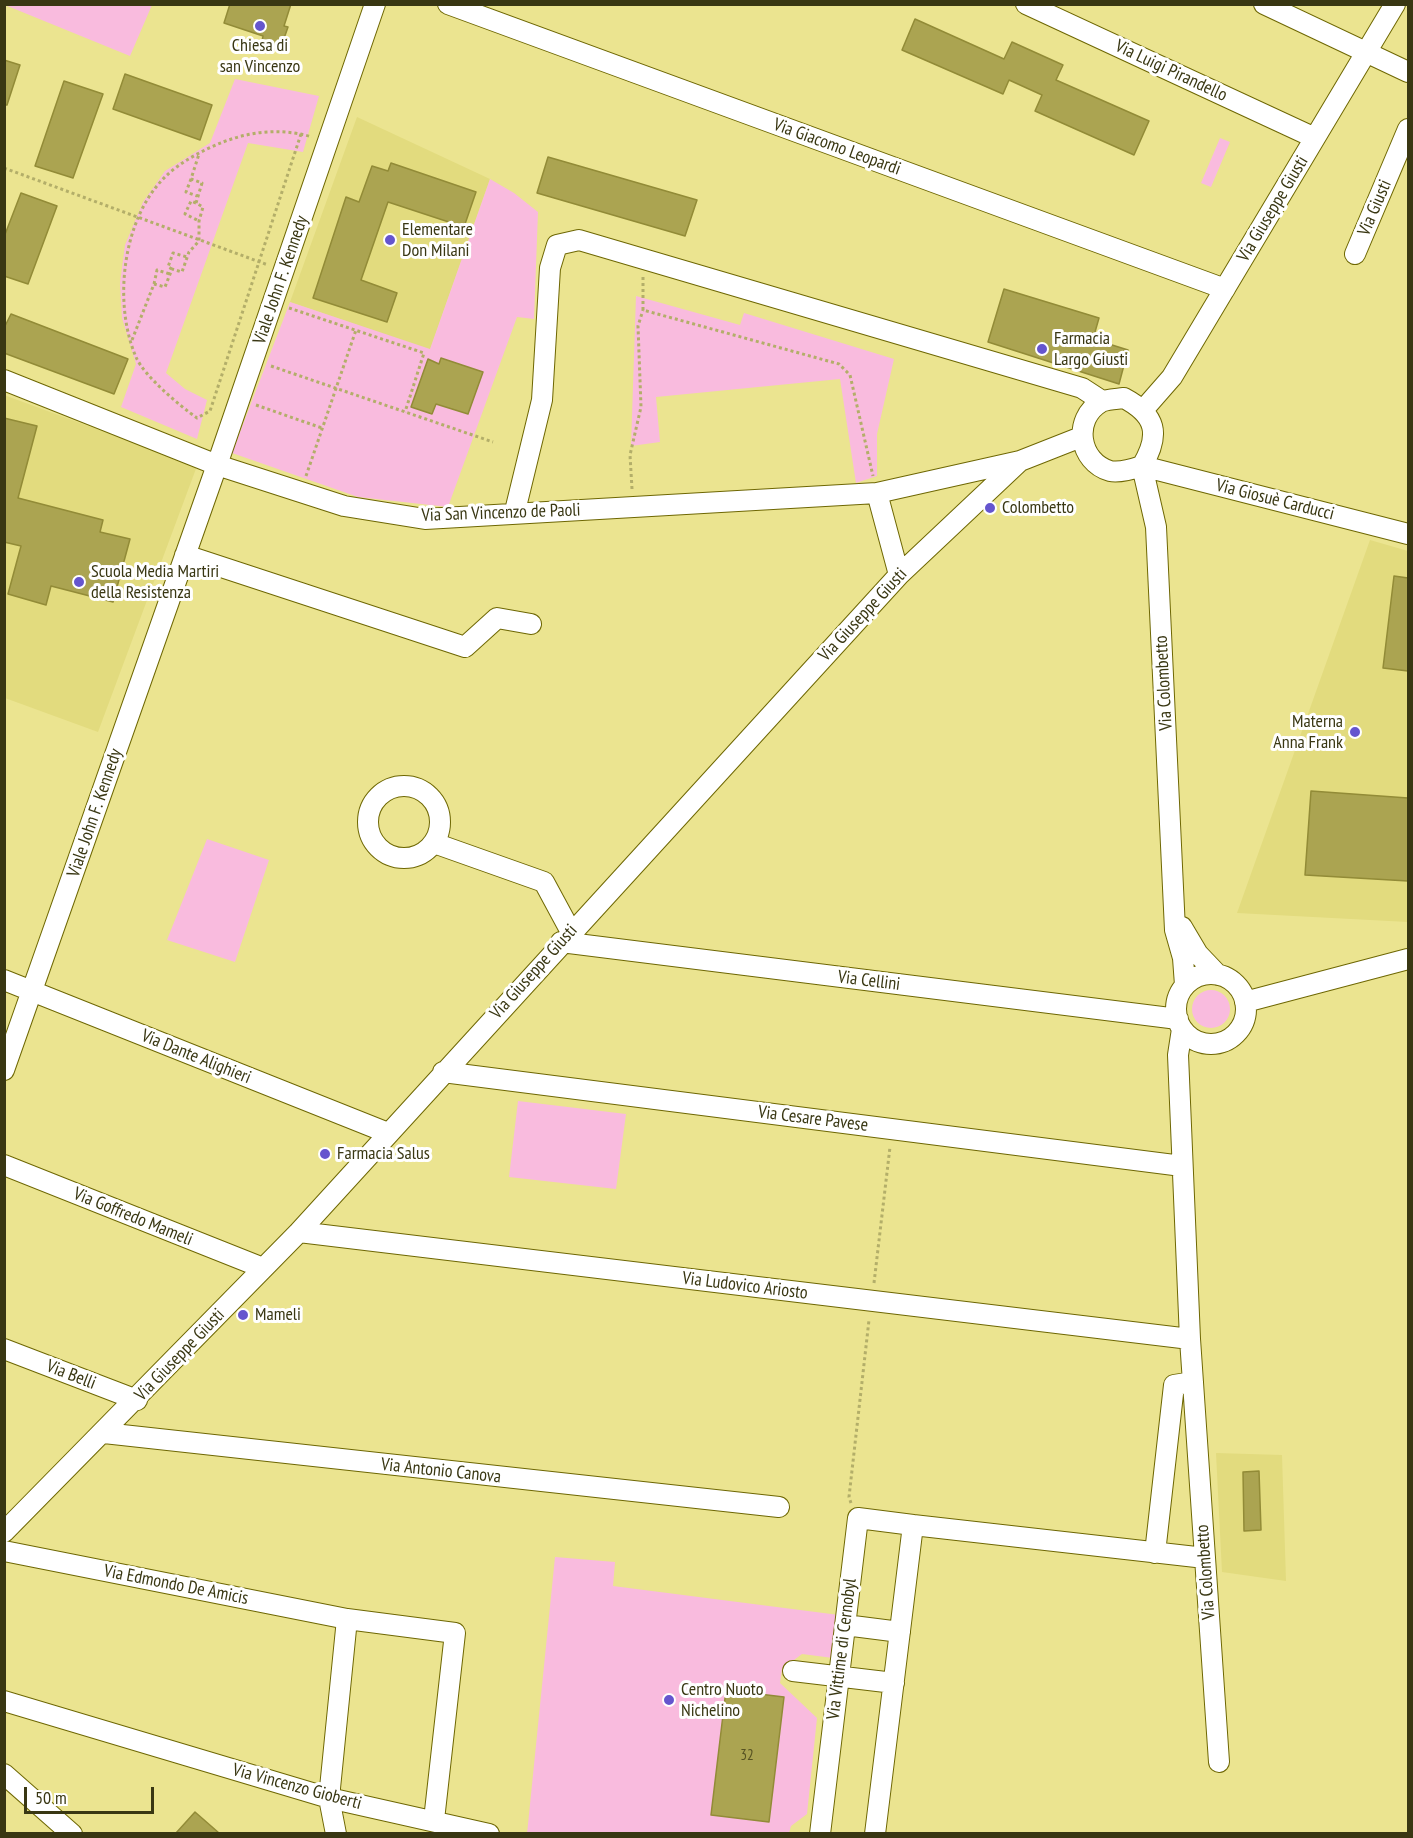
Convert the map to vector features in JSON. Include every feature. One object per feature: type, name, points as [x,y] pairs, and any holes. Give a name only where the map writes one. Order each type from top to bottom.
[{"type":"street","name":"Viale John F. Kennedy","points":[[4,1070],[218,465],[375,4]]},
{"type":"street","name":"Via Giacomo Leopardi","points":[[448,4],[1225,289]]},
{"type":"street","name":"Via Luigi Pirandello","points":[[1026,4],[1315,138]]},
{"type":"street","points":[[1264,4],[1408,72]]},
{"type":"street","name":"Via Giuseppe Giusti","points":[[1144,409],[1172,377],[1395,4]]},
{"type":"street","name":"Via Giusti","points":[[1355,254],[1408,129]]},
{"type":"street","points":[[515,511],[542,400],[550,268],[557,245],[579,240],[1082,388],[1102,401]]},
{"type":"street","name":"Via San Vincenzo de Paoli","points":[[4,380],[218,465],[344,506],[425,519],[515,511],[633,507],[877,493],[1020,461]]},
{"type":"street","points":[[1124,398],[1144,409],[1154,429],[1150,452],[1142,465],[1112,471],[1092,462],[1081,437],[1086,415],[1102,401],[1124,398]]},
{"type":"street","name":"Via Giuseppe Giusti","points":[[4,1532],[104,1433],[299,1232],[566,937],[899,576],[1020,461],[1081,437]]},
{"type":"street","name":"Via Giosuè Carducci","points":[[1142,465],[1408,534]]},
{"type":"street","name":"Via Colombetto","points":[[1142,465],[1156,527],[1175,930],[1182,958],[1185,985],[1177,1001],[1180,1024],[1178,1047],[1182,1166],[1190,1339],[1219,1762]]},
{"type":"street","points":[[877,493],[899,576]]},
{"type":"street","points":[[185,555],[465,647],[497,618],[531,624]]},
{"type":"street","points":[[434,843],[544,882],[566,937]]},
{"type":"street","name":"Via Colombetto","points":[[1174,902],[1189,941],[1218,975],[1238,987],[1245,1002]]},
{"type":"street","name":"Via Cellini","points":[[566,937],[1180,1024]]},
{"type":"street","points":[[1179,1077],[1197,1048],[1226,1040],[1240,1028],[1245,1002],[1408,959]]},
{"type":"street","points":[[1185,985],[1204,974],[1218,975]]},
{"type":"street","name":"Via Dante Alighieri","points":[[4,980],[388,1133]]},
{"type":"street","points":[[1180,1024],[1190,1036],[1209,1044]]},
{"type":"street","name":"Via Cesare Pavese","points":[[444,1072],[1182,1166]]},
{"type":"street","name":"Via Goffredo Mameli","points":[[4,1165],[263,1268]]},
{"type":"street","name":"Via Ludovico Ariosto","points":[[299,1232],[1190,1339]]},
{"type":"street","name":"Via Belli","points":[[4,1349],[136,1400]]},
{"type":"street","points":[[1155,1553],[1174,1385],[1193,1382]]},
{"type":"street","name":"Via Antonio Canova","points":[[104,1433],[779,1507]]},
{"type":"street","points":[[858,1518],[1205,1558]]},
{"type":"street","name":"Via Vittime di Cernobyl","points":[[820,1833],[858,1518]]},
{"type":"street","points":[[875,1833],[913,1525]]},
{"type":"street","name":"Via Edmondo De Amicis","points":[[4,1551],[347,1619],[455,1634],[434,1820]]},
{"type":"street","points":[[336,1833],[329,1798],[347,1619]]},
{"type":"street","points":[[845,1625],[900,1632]]},
{"type":"street","points":[[793,1671],[894,1683]]},
{"type":"street","name":"Via Vincenzo Gioberti","points":[[4,1701],[329,1798],[489,1833]]},
{"type":"street","points":[[4,1774],[72,1833]]},
{"type":"path","points":[[301,134],[210,411],[196,418],[176,403],[137,359],[123,287],[126,257],[139,218],[164,178],[199,154],[236,137],[264,131],[301,134],[328,143]]},
{"type":"path","points":[[197,197],[186,192],[199,154]]},
{"type":"path","points":[[4,168],[284,271]]},
{"type":"path","points":[[191,179],[202,183],[195,203]]},
{"type":"path","points":[[187,257],[173,253],[168,267],[182,272],[187,257],[199,241],[199,220],[203,207],[191,201],[185,214],[199,220]]},
{"type":"path","points":[[633,507],[630,455],[641,407],[638,326],[643,310],[643,259]]},
{"type":"path","points":[[154,284],[165,288],[172,269]]},
{"type":"path","points":[[132,341],[154,284],[157,270],[170,274]]},
{"type":"path","points":[[273,302],[424,353],[405,412]]},
{"type":"path","points":[[643,310],[839,364],[850,375],[877,493]]},
{"type":"path","points":[[300,491],[356,330]]},
{"type":"path","points":[[253,360],[493,442]]},
{"type":"path","points":[[240,400],[322,428]]},
{"type":"path","points":[[858,1518],[849,1497],[893,1130]]},
{"type":"shaded area","points":[[5,5],[152,5],[130,56]]},
{"type":"shaded area","points":[[235,79],[319,96],[303,152],[248,143],[166,373],[185,389],[207,400],[197,439],[121,407],[136,364],[122,318],[120,283],[125,245],[143,202],[165,171],[210,143]]},
{"type":"shaded area","name":"Elementare Don Milani","points":[[357,117],[490,179],[430,350],[290,302]]},
{"type":"shaded area","points":[[1220,138],[1230,142],[1211,187],[1201,183]]},
{"type":"shaded area","points":[[490,179],[514,193],[538,212],[534,319],[517,317],[448,507],[358,497],[232,453],[290,302],[430,349]]},
{"type":"shaded area","points":[[636,296],[740,325],[744,313],[894,359],[877,434],[877,476],[856,483],[840,379],[656,397],[660,442],[631,446]]},
{"type":"shaded area","name":"Scuola Media Martiri della Resistenza","points":[[4,395],[197,466],[98,732],[5,698]]},
{"type":"shaded area","name":"Materna Anna Frank","points":[[1370,540],[1408,551],[1408,922],[1237,913]]},
{"type":"shaded area","points":[[207,839],[269,860],[235,962],[167,940]]},
{"type":"shaded area","points":[[1211,990],[1224,996],[1230,1009],[1224,1022],[1211,1028],[1198,1022],[1192,1009],[1198,996]]},
{"type":"shaded area","points":[[518,1101],[626,1114],[616,1189],[509,1177]]},
{"type":"shaded area","points":[[1216,1453],[1282,1455],[1286,1581],[1222,1572]]},
{"type":"shaded area","name":"Centro Nuoto Nichelino","points":[[555,1557],[615,1562],[613,1586],[839,1615],[833,1658],[802,1654],[782,1669],[780,1683],[817,1718],[807,1814],[791,1826],[789,1833],[527,1834]]},
{"type":"building","name":"Chiesa di san Vincenzo","points":[[230,4],[291,4],[284,26],[288,27],[281,47],[262,41],[263,36],[224,23]]},
{"type":"building","points":[[915,19],[1004,59],[1012,42],[1063,65],[1056,80],[1149,121],[1134,155],[1035,111],[1042,95],[1009,80],[1003,94],[902,50]]},
{"type":"building","points":[[4,60],[20,65],[7,105],[4,105]]},
{"type":"building","points":[[125,74],[212,105],[200,140],[113,109]]},
{"type":"building","points":[[64,81],[103,94],[73,178],[35,166]]},
{"type":"building","points":[[548,157],[697,200],[685,236],[537,193]]},
{"type":"building","points":[[391,163],[476,192],[464,227],[388,202],[361,280],[397,293],[387,322],[313,298],[346,197],[359,202],[372,166],[388,171]]},
{"type":"building","points":[[21,193],[57,206],[28,284],[4,276],[4,237]]},
{"type":"building","points":[[1004,289],[1099,318],[1093,339],[1128,350],[1119,384],[988,342]]},
{"type":"building","points":[[11,314],[128,359],[114,394],[4,353],[4,328]]},
{"type":"building","points":[[441,358],[483,372],[468,414],[436,404],[432,414],[411,407],[428,359],[439,364]]},
{"type":"building","points":[[4,418],[37,426],[18,498],[103,520],[100,532],[130,539],[113,602],[51,586],[46,605],[8,594],[21,546],[4,542]]},
{"type":"building","points":[[1394,576],[1408,578],[1408,671],[1383,668]]},
{"type":"building","points":[[1311,791],[1408,798],[1408,881],[1305,875]]},
{"type":"building","points":[[1259,1471],[1261,1530],[1244,1531],[1243,1472]]},
{"type":"building","name":"Centro Nuoto Nichelino","points":[[726,1690],[784,1697],[769,1822],[711,1815]]},
{"type":"building","points":[[195,1812],[219,1833],[176,1833]]},
{"type":"place","name":"Chiesa di san Vincenzo","points":[[260,26]]},
{"type":"place","name":"Elementare Don Milani","points":[[390,240]]},
{"type":"place","name":"Farmacia Largo Giusti","points":[[1042,349]]},
{"type":"place","name":"Colombetto","points":[[990,508]]},
{"type":"place","name":"Scuola Media Martiri della Resistenza","points":[[79,582]]},
{"type":"place","name":"Materna Anna Frank","points":[[1355,732]]},
{"type":"place","name":"Farmacia Salus","points":[[325,1154]]},
{"type":"place","name":"Mameli","points":[[243,1315]]},
{"type":"place","name":"Centro Nuoto Nichelino","points":[[669,1700]]}]
